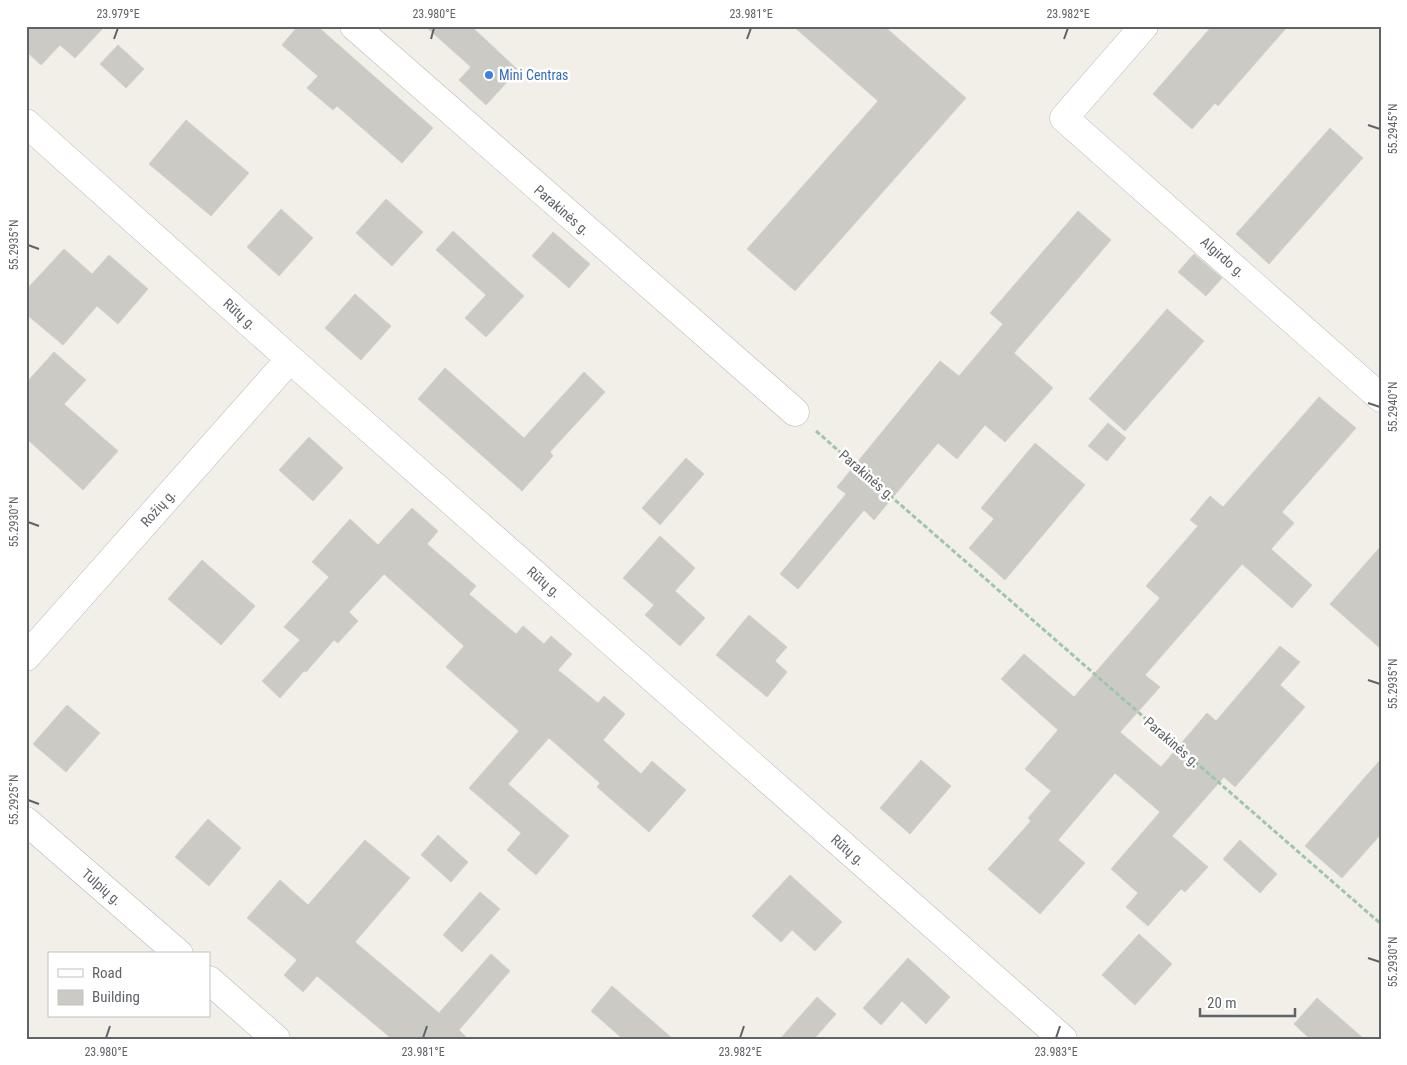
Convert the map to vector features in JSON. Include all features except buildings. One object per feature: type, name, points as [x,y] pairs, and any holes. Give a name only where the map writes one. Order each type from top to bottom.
[{"type":"street","name":"Parakinės g.","points":[[354,26],[795,412]]},
{"type":"street","name":"Algirdo g.","points":[[1144,26],[1064,118],[1381,398]]},
{"type":"street","name":"Rūtų g.","points":[[26,123],[290,359],[1063,1039]]},
{"type":"street","name":"Rožių g.","points":[[26,657],[290,359]]},
{"type":"street","name":"Tulpių g.","points":[[26,820],[177,952]]},
{"type":"street","points":[[210,981],[276,1039]]},
{"type":"path","name":"Parakinės g.","points":[[795,412],[1381,924]]},
{"type":"place","name":"Mini Centras","points":[[489,75]]}]
